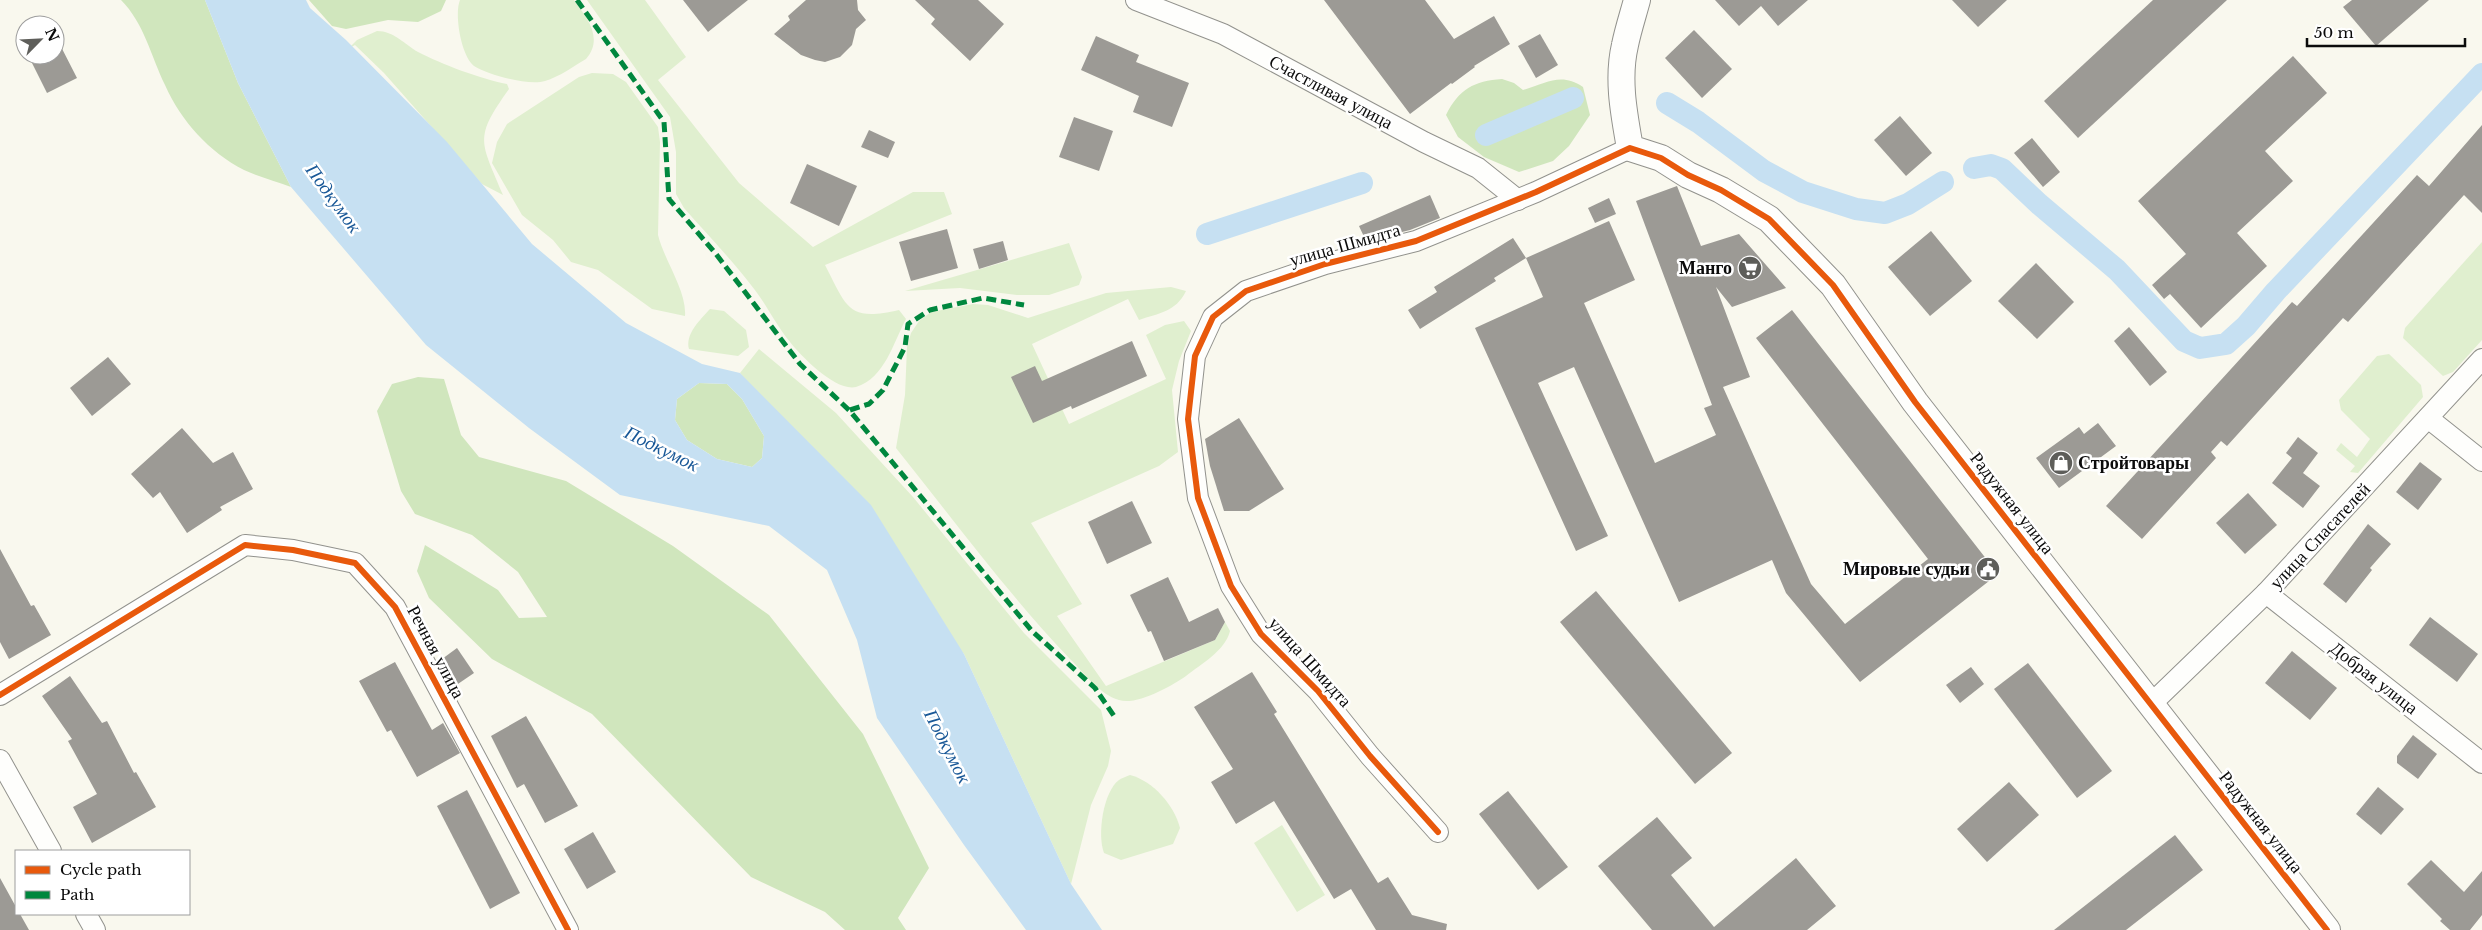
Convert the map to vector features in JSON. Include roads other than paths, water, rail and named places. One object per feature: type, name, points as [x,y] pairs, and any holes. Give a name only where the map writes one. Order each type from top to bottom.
[{"type":"street","name":"Счастливая улица","points":[[1136,0],[1223,34],[1424,142],[1478,168],[1518,200]]},
{"type":"street","points":[[1630,148],[1623,107],[1622,73],[1624,46],[1637,0]]},
{"type":"street","name":"улица Шмидта","points":[[1438,832],[1370,756],[1318,691],[1261,634],[1231,586],[1198,498],[1188,418],[1195,356],[1213,317],[1246,291],[1325,264],[1416,241],[1518,200],[1630,148]]},
{"type":"street","name":"Радужная улица","points":[[1630,148],[1661,158],[1747,205],[1769,219],[1809,258],[1833,285],[1915,402],[2327,930]]},
{"type":"street","name":"улица Спасателей","points":[[2150,705],[2266,593],[2482,359]]},
{"type":"street","points":[[2428,418],[2482,460]]},
{"type":"street","name":"Речная улица","points":[[0,695],[245,546],[293,550],[355,563],[395,607],[568,930]]},
{"type":"street","name":"Добрая улица","points":[[2266,593],[2482,763]]},
{"type":"street","points":[[0,760],[50,850]]},
{"type":"street","points":[[87,915],[95,930]]},
{"type":"water","name":"Подкумок","points":[[205,0],[306,0],[310,8],[346,40],[447,142],[532,244],[626,323],[702,364],[740,373],[871,505],[964,654],[1071,884],[1102,930],[1026,930],[964,845],[877,718],[857,640],[827,570],[769,526],[620,495],[529,428],[426,345],[291,187],[238,83]],"holes":[[[699,383],[727,384],[742,399],[764,436],[762,458],[752,467],[717,459],[687,440],[675,420],[677,399]]]},
{"type":"waterway","points":[[1974,168],[1991,165],[2002,169],[2039,204],[2117,270],[2184,341],[2200,348],[2226,344],[2246,326],[2276,291],[2482,74]]},
{"type":"waterway","points":[[1486,135],[1573,98]]},
{"type":"waterway","points":[[1667,103],[1698,122],[1764,171],[1803,192],[1856,209],[1885,213],[1908,204],[1943,182]]},
{"type":"waterway","points":[[1207,234],[1362,183]]},
{"type":"place","name":"Манго","points":[[1750,268]]},
{"type":"place","name":"Стройтовары","points":[[2061,463]]},
{"type":"place","name":"Мировые судьи","points":[[1988,569]]}]
